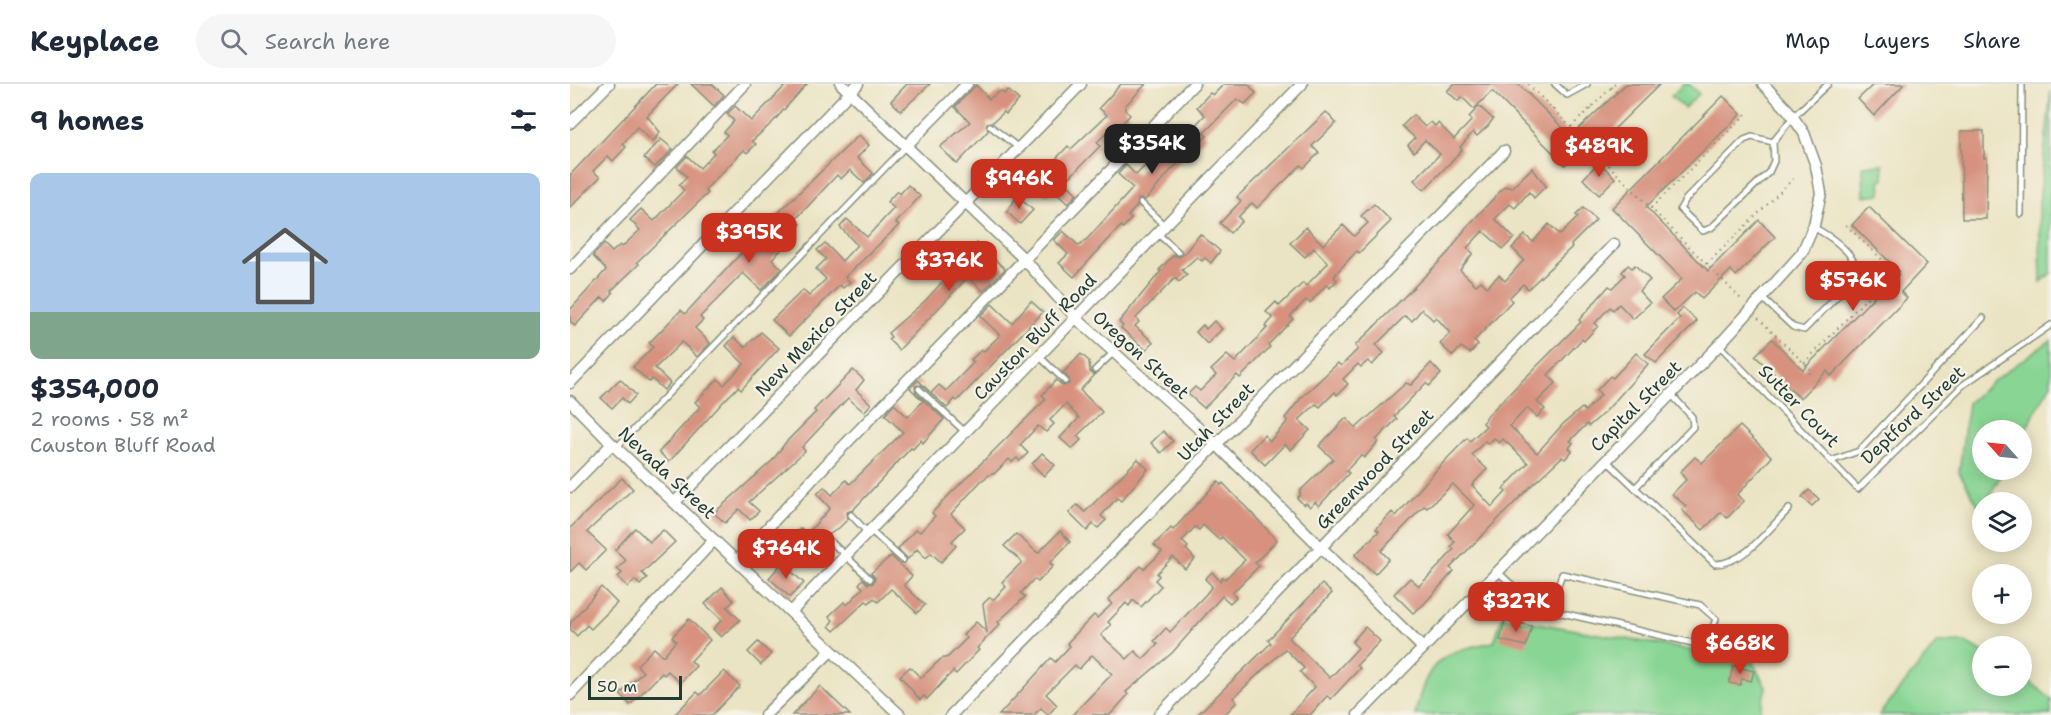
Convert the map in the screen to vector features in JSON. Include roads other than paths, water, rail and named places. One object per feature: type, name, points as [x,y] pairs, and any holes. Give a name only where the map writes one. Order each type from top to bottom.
[{"type":"street","points":[[570,123],[609,84]]},
{"type":"street","points":[[570,269],[745,84]]},
{"type":"street","name":"Oregon Street","points":[[841,84],[1025,260],[1077,319],[1217,445],[1422,647]]},
{"type":"street","points":[[570,383],[858,84]]},
{"type":"street","points":[[906,147],[967,84]]},
{"type":"street","name":"New Mexico Street","points":[[675,502],[1081,84]]},
{"type":"street","points":[[736,561],[833,457],[1194,84]]},
{"type":"street","name":"Causton Bluff Road","points":[[791,612],[1302,84]]},
{"type":"street","name":"Capital Street","points":[[1358,715],[1719,345],[1802,253],[1813,227],[1821,193],[1816,165],[1804,133],[1793,117],[1763,84]]},
{"type":"street","name":"Utah Street","points":[[951,715],[1504,151]]},
{"type":"street","name":"Greenwood Street","points":[[1158,715],[1614,244]]},
{"type":"street","name":"Nevada Street","points":[[570,401],[614,446],[791,612],[830,652],[900,715]]},
{"type":"street","points":[[570,487],[614,446]]},
{"type":"street","points":[[570,695],[714,540]]},
{"type":"street","points":[[765,715],[830,652]]},
{"type":"lane","points":[[1556,84],[1567,95],[1587,84]]},
{"type":"lane","points":[[1773,142],[1752,137],[1744,140],[1686,199],[1680,209],[1703,231],[1711,228],[1769,172],[1774,161],[1773,142],[1793,117],[1828,84]]},
{"type":"lane","points":[[2021,214],[2022,84]]},
{"type":"lane","points":[[990,126],[1019,148]]},
{"type":"lane","points":[[614,446],[906,147]]},
{"type":"lane","points":[[1141,202],[1178,252]]},
{"type":"lane","points":[[1762,298],[1793,327],[1804,330],[1853,280],[1857,271],[1854,261],[1831,239],[1813,227]]},
{"type":"lane","points":[[1831,461],[1860,451],[1983,318]]},
{"type":"lane","name":"Deptford Street","points":[[1858,489],[1963,385],[2051,325]]},
{"type":"lane","name":"Sutter Court","points":[[1719,345],[1858,489]]},
{"type":"lane","points":[[1095,370],[1113,353]]},
{"type":"lane","points":[[1039,356],[1065,381]]},
{"type":"lane","points":[[919,389],[965,432]]},
{"type":"lane","points":[[1635,488],[1693,428],[1692,417],[1671,394]]},
{"type":"lane","points":[[1606,460],[1715,564],[1727,564],[1740,558],[1789,509]]},
{"type":"lane","points":[[851,515],[903,560]]},
{"type":"lane","points":[[826,537],[870,579]]},
{"type":"lane","points":[[1496,571],[1536,607],[1549,610],[1706,646],[1716,619],[1700,605],[1562,574],[1549,610]]}]
